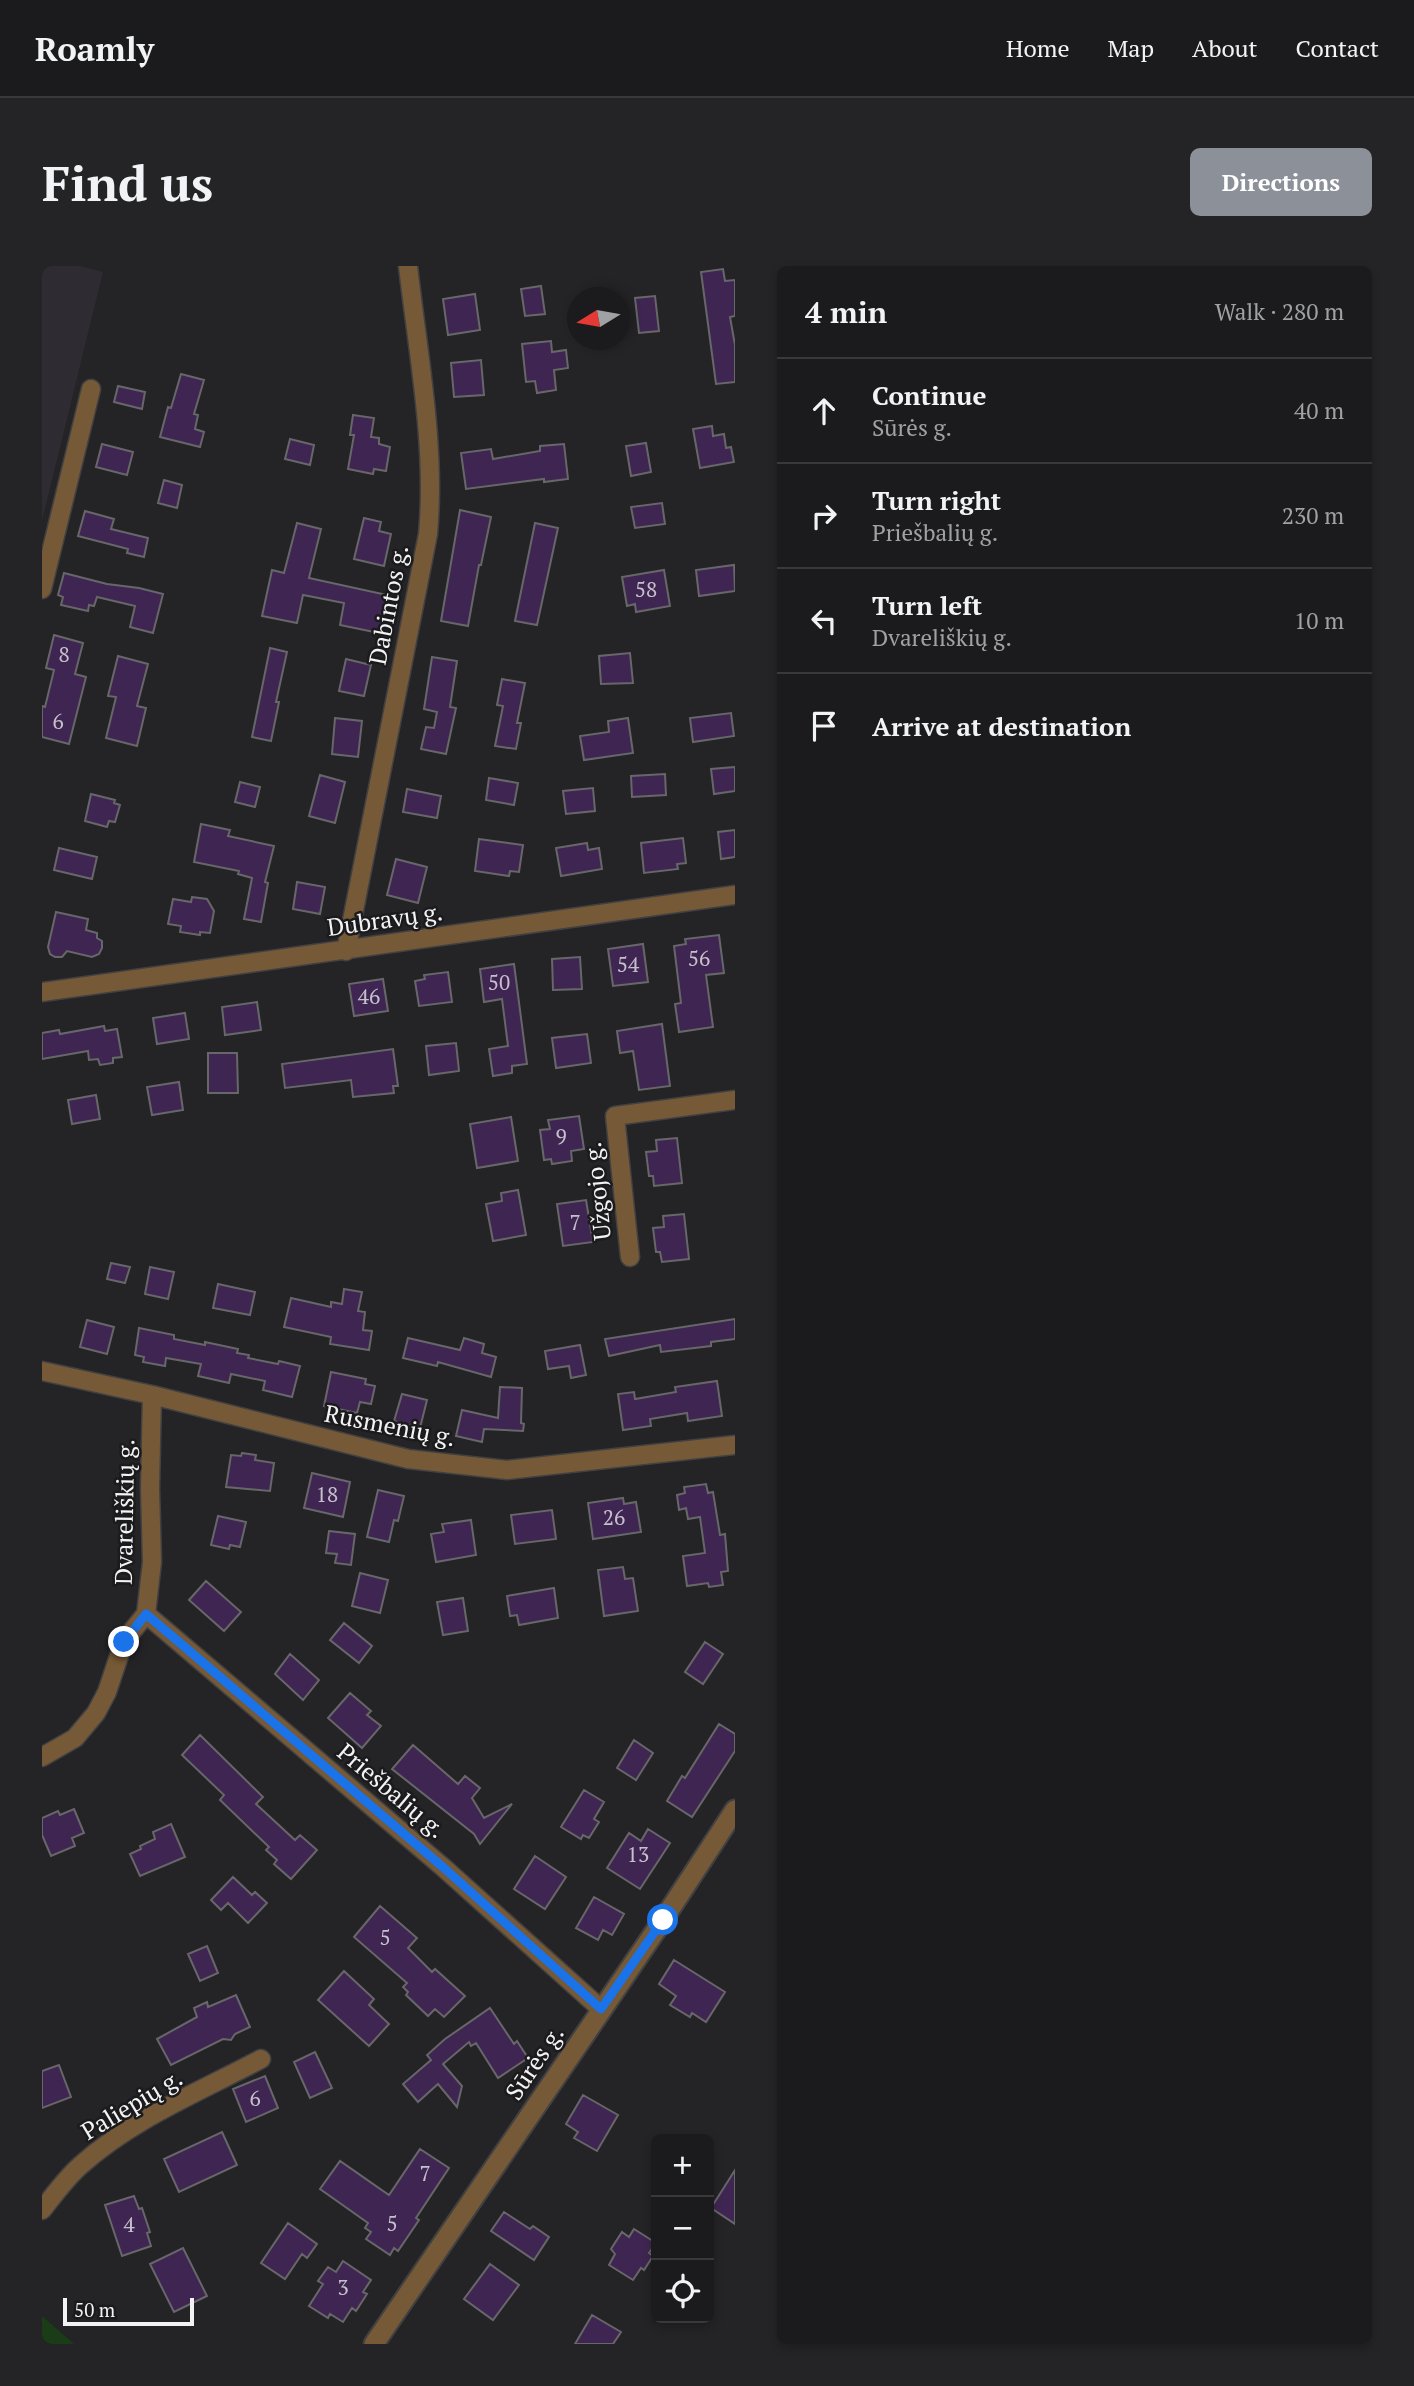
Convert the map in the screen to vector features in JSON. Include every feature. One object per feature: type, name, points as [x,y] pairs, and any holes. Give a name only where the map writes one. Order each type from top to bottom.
[{"type":"street","name":"Dabintos g.","points":[[346,951],[430,510],[429,453],[408,266]]},
{"type":"street","points":[[42,589],[91,389]]},
{"type":"street","name":"Dubravų g.","points":[[42,992],[735,895]]},
{"type":"street","name":"Užgojo g.","points":[[630,1257],[615,1116],[735,1100]]},
{"type":"street","name":"Rusmenių g.","points":[[42,1371],[152,1395],[408,1459],[507,1470],[735,1445]]},
{"type":"street","name":"Dvareliškių g.","points":[[42,1757],[75,1738],[96,1713],[107,1692],[124,1642],[146,1614],[152,1562],[152,1395]]},
{"type":"street","name":"Priešbalių g.","points":[[146,1614],[444,1868],[601,2009]]},
{"type":"street","name":"Sūrės g.","points":[[374,2344],[735,1810]]},
{"type":"street","name":"Paliepių g.","points":[[42,2210],[80,2166],[109,2143],[261,2059]]},
{"type":"shaded area","points":[[42,266],[80,266],[103,272],[42,521]]},
{"type":"green space","points":[[42,2316],[74,2344],[42,2344]]},
{"type":"building","points":[[723,269],[725,281],[735,280],[735,316],[730,317],[735,345],[735,382],[716,384],[701,272]]},
{"type":"building","points":[[541,286],[545,314],[525,316],[521,289]]},
{"type":"building","points":[[475,294],[480,330],[448,335],[443,299]]},
{"type":"building","points":[[655,296],[659,331],[639,333],[635,298]]},
{"type":"building","points":[[551,341],[552,352],[566,350],[568,368],[554,370],[556,390],[537,393],[535,381],[526,382],[522,344]]},
{"type":"building","points":[[481,360],[484,395],[454,397],[451,363]]},
{"type":"building","points":[[181,374],[204,380],[194,414],[198,415],[195,429],[204,432],[200,447],[160,437]]},
{"type":"building","points":[[118,386],[145,392],[142,409],[114,402]]},
{"type":"building","points":[[353,415],[374,418],[371,437],[379,438],[379,444],[390,447],[386,471],[374,469],[373,474],[348,469],[354,435],[350,435]]},
{"type":"building","points":[[712,426],[713,436],[724,434],[726,448],[731,447],[734,462],[700,468],[693,429]]},
{"type":"building","points":[[290,439],[314,445],[310,465],[285,459]]},
{"type":"building","points":[[646,443],[651,472],[631,476],[626,446]]},
{"type":"building","points":[[102,444],[133,452],[127,475],[96,467]]},
{"type":"building","points":[[564,444],[568,479],[544,482],[544,479],[466,489],[461,453],[491,449],[493,459],[540,451],[540,446]]},
{"type":"building","points":[[164,480],[182,485],[177,508],[158,503]]},
{"type":"building","points":[[662,503],[665,524],[635,528],[631,507]]},
{"type":"building","points":[[460,510],[491,517],[468,626],[441,621]]},
{"type":"building","points":[[85,511],[114,519],[111,529],[148,538],[144,557],[127,553],[128,549],[78,536]]},
{"type":"building","points":[[364,518],[381,522],[379,531],[391,534],[384,566],[354,559]]},
{"type":"building","points":[[297,523],[321,529],[309,578],[387,595],[379,633],[340,625],[344,603],[303,595],[297,623],[262,616],[272,570],[284,573]]},
{"type":"building","points":[[535,523],[558,528],[537,625],[515,621]]},
{"type":"building","points":[[734,565],[735,591],[699,596],[696,570]]},
{"type":"building","points":[[664,570],[670,606],[636,612],[635,604],[627,606],[622,577]]},
{"type":"building","points":[[64,573],[163,594],[153,633],[130,627],[135,606],[97,597],[94,606],[89,605],[88,611],[61,605],[63,597],[58,595]]},
{"type":"building","points":[[54,635],[83,643],[75,674],[86,677],[69,744],[42,737],[42,706],[45,707],[54,670],[46,668]]},
{"type":"building","points":[[270,648],[287,652],[271,741],[252,737]]},
{"type":"building","points":[[630,653],[633,683],[601,684],[599,656]]},
{"type":"building","points":[[118,656],[148,664],[137,706],[146,708],[137,746],[106,738],[116,697],[108,696]]},
{"type":"building","points":[[432,657],[457,661],[450,707],[456,708],[446,754],[421,749],[426,727],[434,728],[437,712],[424,709]]},
{"type":"building","points":[[346,659],[371,665],[364,696],[339,691]]},
{"type":"building","points":[[502,679],[525,683],[517,723],[521,723],[516,749],[495,746],[503,706],[497,705]]},
{"type":"building","points":[[731,713],[734,736],[693,742],[690,718]]},
{"type":"building","points":[[335,718],[362,721],[358,757],[332,754]]},
{"type":"building","points":[[628,718],[633,753],[584,760],[580,736],[609,732],[608,721]]},
{"type":"building","points":[[735,767],[735,791],[714,794],[711,769]]},
{"type":"building","points":[[665,774],[666,795],[632,797],[631,776]]},
{"type":"building","points":[[320,775],[345,782],[335,823],[309,816]]},
{"type":"building","points":[[489,778],[518,783],[514,805],[486,800]]},
{"type":"building","points":[[240,782],[260,787],[255,807],[235,802]]},
{"type":"building","points":[[593,788],[595,811],[566,814],[563,791]]},
{"type":"building","points":[[407,789],[441,796],[437,818],[403,812]]},
{"type":"building","points":[[91,794],[115,800],[114,803],[120,805],[115,822],[109,821],[107,827],[85,821]]},
{"type":"building","points":[[201,824],[230,830],[228,836],[274,846],[265,882],[268,883],[261,922],[244,919],[252,878],[238,874],[239,871],[194,862]]},
{"type":"building","points":[[735,830],[735,857],[721,859],[718,832]]},
{"type":"building","points":[[683,838],[686,863],[677,864],[678,869],[644,873],[641,843]]},
{"type":"building","points":[[479,839],[523,845],[519,872],[510,871],[509,876],[475,871]]},
{"type":"building","points":[[587,843],[588,850],[599,848],[602,869],[561,876],[556,848]]},
{"type":"building","points":[[59,848],[97,857],[92,879],[54,870]]},
{"type":"building","points":[[396,859],[427,867],[418,903],[387,895]]},
{"type":"building","points":[[297,882],[325,887],[320,914],[293,909]]},
{"type":"building","points":[[192,897],[207,899],[214,911],[210,933],[200,932],[200,935],[180,932],[181,926],[168,924],[173,899],[191,902]]},
{"type":"building","points":[[56,912],[88,919],[86,930],[97,933],[97,938],[102,941],[99,954],[92,957],[67,951],[62,957],[55,957],[50,954],[48,947]]},
{"type":"building","points":[[719,935],[724,973],[706,975],[713,1027],[679,1032],[675,1004],[681,1003],[674,946],[686,944],[685,939]]},
{"type":"building","points":[[643,944],[648,982],[613,986],[608,949]]},
{"type":"building","points":[[580,957],[582,989],[553,990],[552,959]]},
{"type":"building","points":[[514,964],[527,1064],[512,1066],[512,1073],[493,1076],[489,1049],[508,1046],[502,999],[484,1002],[480,969]]},
{"type":"building","points":[[448,972],[452,1002],[419,1006],[415,981],[425,979],[424,975]]},
{"type":"building","points":[[383,979],[388,1011],[354,1016],[349,984]]},
{"type":"building","points":[[257,1002],[261,1030],[225,1035],[222,1007]]},
{"type":"building","points":[[185,1013],[189,1039],[157,1044],[153,1018]]},
{"type":"building","points":[[662,1024],[670,1086],[639,1090],[633,1051],[620,1053],[617,1031]]},
{"type":"building","points":[[104,1026],[105,1031],[117,1029],[122,1057],[113,1058],[113,1063],[100,1065],[98,1059],[89,1060],[88,1051],[42,1059],[42,1033],[59,1030],[60,1034]]},
{"type":"building","points":[[587,1034],[591,1063],[556,1068],[552,1038]]},
{"type":"building","points":[[456,1043],[459,1071],[429,1075],[426,1046]]},
{"type":"building","points":[[393,1049],[398,1086],[393,1086],[394,1093],[353,1097],[351,1080],[285,1088],[282,1064]]},
{"type":"building","points":[[208,1053],[237,1053],[238,1093],[208,1093]]},
{"type":"building","points":[[179,1082],[183,1110],[152,1115],[147,1087]]},
{"type":"building","points":[[96,1095],[100,1119],[72,1124],[68,1100]]},
{"type":"building","points":[[579,1116],[584,1149],[571,1151],[572,1161],[552,1164],[551,1159],[544,1160],[540,1130],[550,1129],[548,1120]]},
{"type":"building","points":[[511,1117],[518,1161],[477,1168],[470,1124]]},
{"type":"building","points":[[677,1138],[682,1183],[654,1186],[653,1176],[649,1176],[646,1152],[657,1151],[656,1140]]},
{"type":"building","points":[[518,1190],[526,1235],[493,1241],[486,1204],[502,1201],[501,1193]]},
{"type":"building","points":[[586,1200],[593,1242],[563,1246],[557,1204]]},
{"type":"building","points":[[684,1214],[689,1259],[662,1262],[660,1252],[656,1252],[653,1228],[664,1227],[663,1216]]},
{"type":"building","points":[[111,1263],[130,1267],[125,1283],[107,1279]]},
{"type":"building","points":[[150,1267],[174,1272],[168,1299],[145,1294]]},
{"type":"building","points":[[218,1284],[255,1292],[250,1315],[213,1308]]},
{"type":"building","points":[[344,1289],[362,1292],[358,1311],[365,1312],[363,1330],[372,1331],[369,1350],[330,1344],[331,1337],[284,1327],[291,1298],[331,1307],[331,1302],[342,1304]]},
{"type":"building","points":[[735,1319],[735,1339],[711,1342],[711,1346],[661,1352],[660,1345],[609,1356],[605,1339]]},
{"type":"building","points":[[87,1320],[114,1327],[107,1354],[80,1347]]},
{"type":"building","points":[[139,1328],[174,1335],[174,1339],[238,1349],[237,1353],[249,1355],[248,1358],[300,1366],[292,1397],[263,1390],[265,1381],[231,1374],[229,1383],[198,1376],[201,1364],[166,1358],[165,1366],[143,1362],[144,1357],[135,1355]]},
{"type":"building","points":[[408,1338],[460,1350],[464,1338],[484,1344],[482,1353],[496,1357],[491,1377],[438,1362],[437,1366],[403,1358]]},
{"type":"building","points":[[580,1345],[586,1375],[571,1378],[569,1366],[548,1369],[545,1351]]},
{"type":"building","points":[[331,1372],[366,1379],[365,1384],[375,1386],[371,1404],[360,1402],[357,1413],[324,1406]]},
{"type":"building","points":[[717,1381],[722,1416],[688,1421],[687,1413],[650,1419],[651,1426],[623,1430],[618,1394],[634,1392],[635,1399],[676,1392],[675,1387]]},
{"type":"building","points":[[500,1387],[522,1388],[523,1431],[484,1429],[482,1442],[456,1436],[462,1410],[498,1418]]},
{"type":"building","points":[[402,1394],[427,1400],[420,1428],[394,1421]]},
{"type":"building","points":[[242,1453],[256,1455],[255,1460],[274,1463],[270,1491],[226,1487],[231,1455],[241,1456]]},
{"type":"building","points":[[312,1473],[350,1482],[343,1517],[304,1508]]},
{"type":"building","points":[[706,1484],[708,1493],[713,1492],[720,1535],[725,1534],[728,1571],[721,1572],[723,1585],[709,1587],[708,1583],[687,1586],[683,1556],[705,1553],[700,1517],[688,1519],[686,1508],[679,1510],[677,1495],[685,1493],[684,1487]]},
{"type":"building","points":[[378,1490],[404,1496],[389,1542],[367,1537]]},
{"type":"building","points":[[623,1498],[624,1504],[636,1502],[641,1532],[593,1539],[588,1503]]},
{"type":"building","points":[[552,1510],[556,1539],[515,1544],[511,1515]]},
{"type":"building","points":[[218,1516],[246,1522],[240,1547],[230,1545],[229,1549],[211,1545]]},
{"type":"building","points":[[471,1520],[476,1555],[436,1562],[431,1534],[444,1532],[442,1524]]},
{"type":"building","points":[[329,1531],[355,1534],[351,1565],[335,1563],[337,1554],[326,1553]]},
{"type":"building","points":[[623,1567],[625,1579],[633,1578],[638,1611],[604,1616],[598,1570]]},
{"type":"building","points":[[360,1573],[388,1580],[380,1613],[352,1606]]},
{"type":"building","points":[[206,1581],[241,1612],[224,1631],[189,1600]]},
{"type":"building","points":[[554,1588],[558,1618],[519,1625],[517,1615],[510,1616],[507,1596]]},
{"type":"building","points":[[463,1598],[468,1631],[443,1635],[437,1602]]},
{"type":"building","points":[[344,1623],[372,1646],[359,1663],[330,1640]]},
{"type":"building","points":[[705,1642],[723,1654],[703,1684],[685,1672]]},
{"type":"building","points":[[290,1654],[319,1680],[303,1700],[275,1674]]},
{"type":"building","points":[[350,1693],[371,1711],[367,1715],[381,1726],[362,1748],[328,1718]]},
{"type":"building","points":[[719,1724],[735,1734],[735,1751],[692,1817],[667,1801]]},
{"type":"building","points":[[200,1735],[263,1797],[256,1804],[295,1840],[300,1835],[317,1850],[291,1879],[274,1864],[277,1860],[266,1850],[269,1847],[220,1800],[224,1795],[182,1755]]},
{"type":"building","points":[[634,1740],[653,1753],[636,1780],[617,1768]]},
{"type":"building","points":[[413,1745],[458,1784],[465,1776],[480,1788],[472,1798],[484,1818],[512,1804],[480,1844],[474,1834],[392,1769]]},
{"type":"building","points":[[584,1790],[604,1802],[594,1819],[599,1822],[589,1838],[583,1835],[581,1839],[561,1827]]},
{"type":"building","points":[[74,1809],[84,1833],[72,1838],[75,1846],[51,1856],[42,1835],[42,1818],[58,1811],[60,1815]]},
{"type":"building","points":[[171,1824],[185,1857],[140,1876],[130,1854],[155,1839],[153,1832]]},
{"type":"building","points":[[648,1829],[670,1843],[640,1889],[607,1868],[629,1833],[641,1841]]},
{"type":"building","points":[[535,1856],[566,1877],[545,1909],[514,1889]]},
{"type":"building","points":[[233,1877],[252,1895],[255,1892],[267,1903],[248,1923],[228,1903],[221,1910],[211,1900]]},
{"type":"building","points":[[594,1897],[624,1914],[612,1935],[603,1930],[598,1940],[576,1928]]},
{"type":"building","points":[[380,1906],[417,1938],[408,1948],[432,1972],[435,1969],[465,1996],[444,2017],[435,2009],[428,2016],[406,1995],[408,1992],[403,1987],[407,1983],[354,1937]]},
{"type":"building","points":[[207,1946],[218,1973],[200,1981],[188,1954]]},
{"type":"building","points":[[674,1960],[725,1992],[706,2022],[692,2013],[690,2017],[670,2005],[676,1996],[659,1984]]},
{"type":"building","points":[[344,1971],[374,1999],[369,2005],[389,2024],[369,2046],[318,2000]]},
{"type":"building","points":[[236,1995],[250,2027],[235,2034],[231,2040],[223,2039],[171,2065],[157,2039],[197,2017],[194,2008],[207,2002],[208,2007]]},
{"type":"building","points":[[490,2008],[514,2044],[517,2041],[528,2058],[498,2078],[476,2043],[471,2046],[469,2042],[443,2064],[462,2086],[457,2107],[438,2084],[418,2102],[403,2084],[431,2060],[427,2055],[445,2039]]},
{"type":"building","points":[[315,2052],[332,2088],[310,2098],[294,2062]]},
{"type":"building","points":[[59,2065],[71,2097],[42,2108],[42,2071]]},
{"type":"building","points":[[265,2076],[278,2108],[246,2122],[233,2089]]},
{"type":"building","points":[[583,2095],[618,2115],[597,2151],[574,2138],[578,2132],[566,2124]]},
{"type":"building","points":[[222,2132],[237,2165],[179,2192],[164,2159]]},
{"type":"building","points":[[420,2149],[449,2168],[398,2251],[394,2248],[390,2255],[366,2239],[371,2232],[365,2228],[368,2223],[320,2189],[340,2161],[389,2195]]},
{"type":"building","points":[[735,2170],[735,2224],[714,2210],[714,2203]]},
{"type":"building","points":[[134,2196],[139,2209],[142,2208],[150,2232],[147,2233],[151,2246],[122,2256],[105,2205]]},
{"type":"building","points":[[504,2212],[530,2229],[533,2226],[549,2237],[534,2260],[491,2231]]},
{"type":"building","points":[[288,2223],[317,2244],[307,2258],[302,2254],[285,2279],[261,2263]]},
{"type":"building","points":[[634,2229],[651,2240],[651,2259],[633,2280],[609,2265],[615,2254],[611,2249],[622,2232],[629,2237]]},
{"type":"building","points":[[183,2248],[207,2296],[174,2312],[150,2264]]},
{"type":"building","points":[[343,2261],[371,2280],[363,2292],[367,2294],[356,2311],[352,2308],[343,2322],[330,2314],[328,2318],[309,2306],[323,2284],[318,2281],[328,2267],[336,2272]]},
{"type":"building","points":[[490,2264],[519,2285],[493,2320],[464,2299]]},
{"type":"building","points":[[592,2315],[621,2332],[613,2344],[575,2344]]},
{"type":"route","points":[[124,1642],[146,1614],[444,1868],[601,2009],[663,1920]]}]
